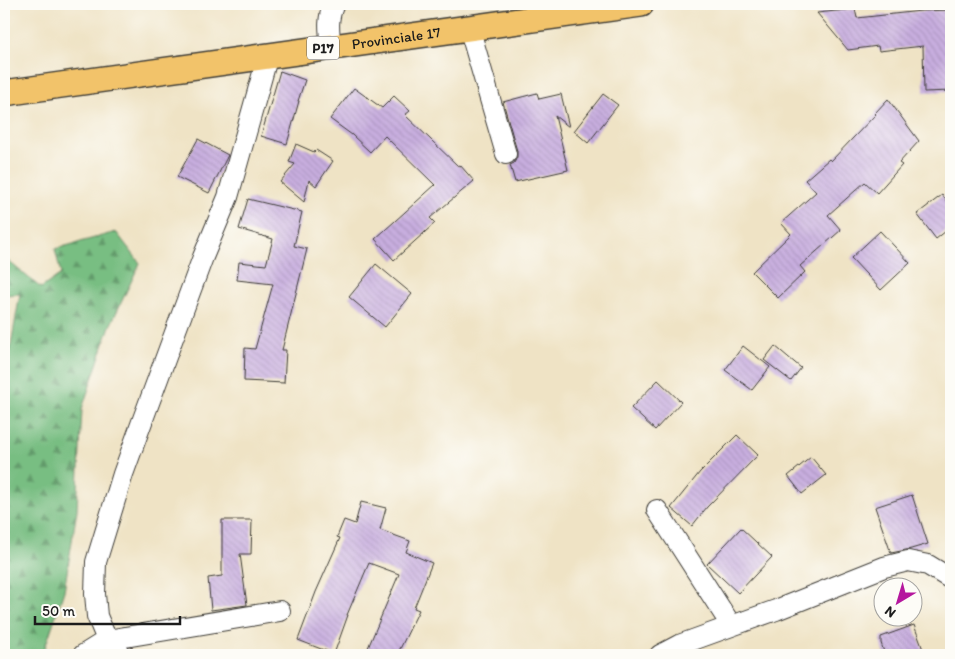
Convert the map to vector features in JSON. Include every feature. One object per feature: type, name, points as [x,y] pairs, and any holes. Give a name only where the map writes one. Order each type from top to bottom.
[{"type":"main road","name":"Provinciale 17","points":[[4,93],[642,4]]},
{"type":"street","points":[[331,46],[328,23],[334,4]]},
{"type":"street","points":[[469,27],[506,154]]},
{"type":"street","points":[[121,655],[107,640],[97,616],[95,594],[96,562],[139,428],[203,257],[228,197],[268,55]]},
{"type":"street","points":[[657,510],[731,625]]},
{"type":"street","points":[[660,655],[678,645],[776,610],[884,567],[908,561],[928,565],[951,579]]},
{"type":"street","points":[[84,655],[107,640],[280,611]]},
{"type":"green space","points":[[116,232],[140,263],[110,326],[82,409],[77,510],[64,591],[45,648],[38,655],[4,655],[4,370],[9,356],[20,294],[4,295],[4,261],[7,260],[41,288],[61,274],[55,249]]},
{"type":"building","points":[[855,9],[857,18],[921,11],[951,10],[951,91],[924,92],[923,46],[879,51],[878,46],[848,50],[817,13]]},
{"type":"building","points":[[280,71],[305,80],[287,144],[261,136]]},
{"type":"building","points":[[354,88],[382,108],[394,96],[410,111],[405,115],[458,166],[460,165],[474,181],[430,218],[435,223],[394,260],[375,239],[435,185],[385,136],[370,152],[352,135],[330,119]]},
{"type":"building","points":[[537,93],[539,99],[561,94],[569,127],[555,116],[568,170],[515,182],[510,165],[514,163],[517,157],[517,151],[503,102]]},
{"type":"building","points":[[603,94],[618,105],[588,143],[574,131]]},
{"type":"building","points":[[888,99],[919,141],[899,163],[902,165],[877,193],[865,182],[828,215],[841,230],[800,266],[805,272],[778,298],[752,272],[791,234],[781,223],[816,192],[805,180],[829,159],[831,161]]},
{"type":"building","points":[[198,139],[228,155],[209,193],[177,177]]},
{"type":"building","points":[[296,144],[314,152],[316,150],[333,161],[316,186],[309,180],[304,202],[280,182],[295,164],[289,162]]},
{"type":"building","points":[[942,195],[951,207],[951,227],[936,239],[917,214]]},
{"type":"building","points":[[248,199],[302,212],[294,246],[307,249],[282,350],[286,350],[284,383],[244,381],[245,348],[255,349],[273,284],[237,280],[239,262],[266,265],[273,239],[239,229]]},
{"type":"building","points":[[880,231],[910,263],[881,290],[851,258]]},
{"type":"building","points":[[376,264],[412,294],[385,327],[349,297]]},
{"type":"building","points":[[743,346],[770,367],[752,390],[725,370]]},
{"type":"building","points":[[775,346],[801,368],[791,381],[764,360]]},
{"type":"building","points":[[658,380],[681,402],[655,430],[631,408]]},
{"type":"building","points":[[737,435],[758,455],[707,507],[692,526],[671,508],[700,472]]},
{"type":"building","points":[[811,457],[826,475],[802,494],[788,476]]},
{"type":"building","points":[[912,495],[928,544],[891,553],[875,507]]},
{"type":"building","points":[[361,502],[386,508],[380,530],[410,541],[406,552],[432,563],[414,608],[419,610],[397,655],[365,655],[399,574],[369,563],[347,615],[334,654],[298,640],[316,592],[340,538],[337,537],[344,520],[355,524]]},
{"type":"building","points":[[222,520],[252,520],[251,554],[240,554],[247,605],[211,610],[208,578],[222,576]]},
{"type":"building","points":[[741,528],[772,557],[738,593],[707,564]]},
{"type":"building","points":[[914,626],[925,655],[885,655],[881,637]]}]
